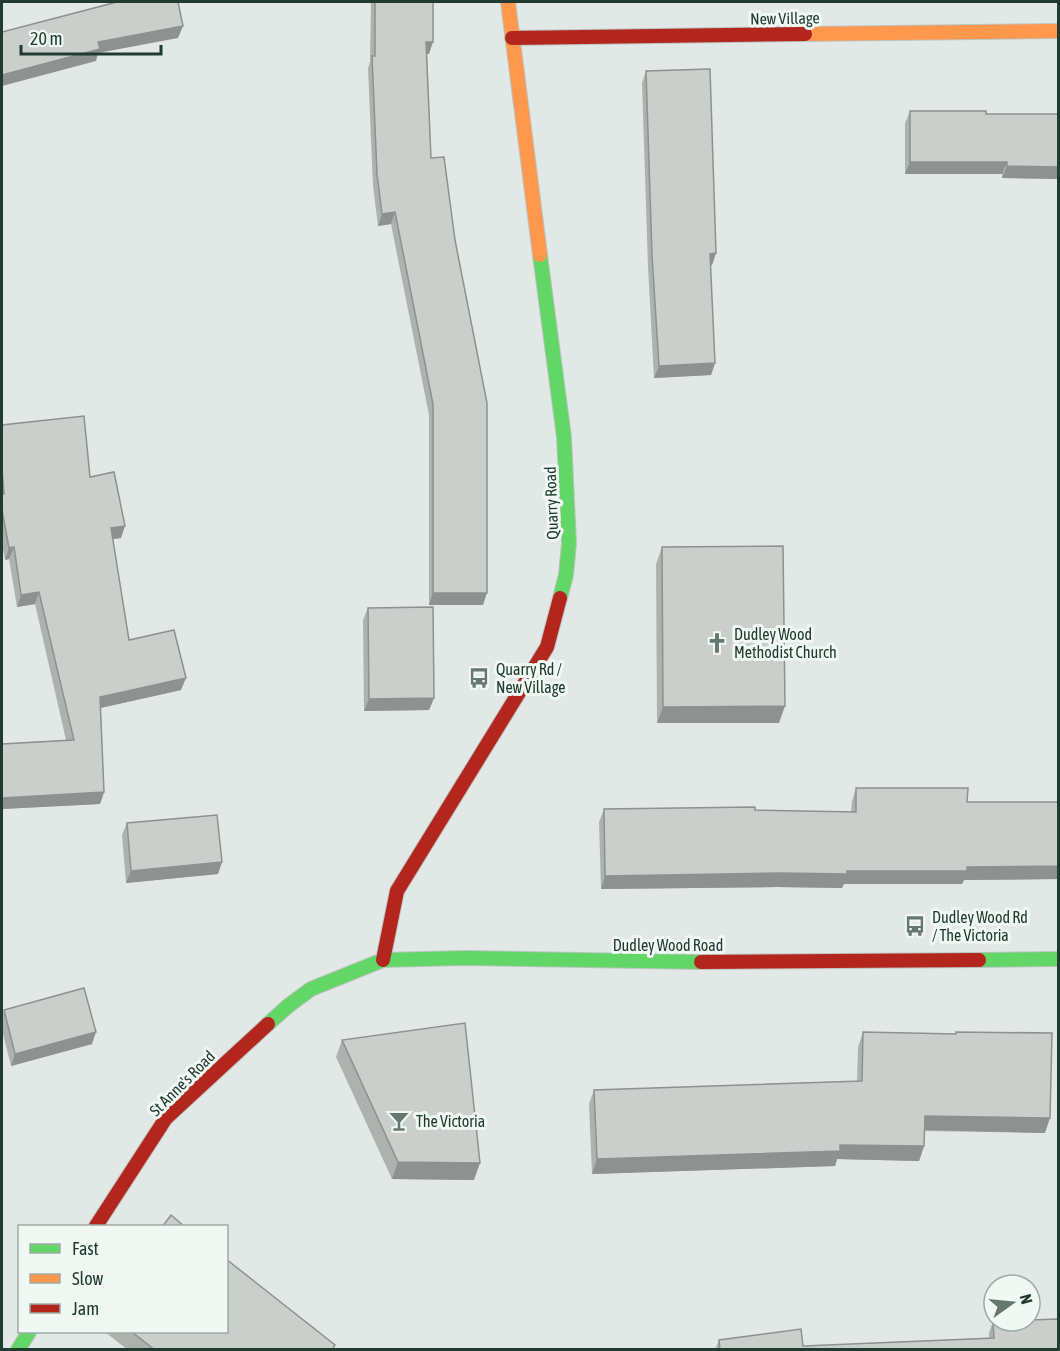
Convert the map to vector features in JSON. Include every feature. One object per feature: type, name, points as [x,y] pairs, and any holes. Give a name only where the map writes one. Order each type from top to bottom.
[{"type":"street","name":"Quarry Road","points":[[383,960],[396,891],[547,647],[566,575],[569,543],[564,437],[508,2]]},
{"type":"street","name":"New Village","points":[[512,38],[1059,31]]},
{"type":"street","name":"Dudley Wood Road","points":[[288,1006],[310,989],[383,960],[465,958],[664,962],[1059,959]]},
{"type":"street","name":"St Anne's Road","points":[[97,1225],[166,1118],[288,1006]]},
{"type":"street","points":[[18,1350],[28,1333]]},
{"type":"building","points":[[112,2],[178,2],[183,26],[98,42],[100,49],[2,75],[2,32]]},
{"type":"building","points":[[375,2],[433,2],[433,42],[426,42],[431,158],[444,157],[455,240],[487,403],[487,593],[433,593],[433,404],[395,212],[382,214],[377,174],[372,56],[375,56]]},
{"type":"building","points":[[710,69],[716,253],[710,254],[715,363],[659,366],[652,255],[646,71]]},
{"type":"building","points":[[910,111],[1059,114],[1059,167],[1007,166],[1007,162],[910,162]]},
{"type":"building","points":[[84,416],[90,477],[114,472],[125,526],[111,528],[129,640],[174,630],[186,678],[100,697],[104,792],[2,798],[2,744],[74,740],[39,592],[21,595],[14,547],[9,548],[2,510],[2,494],[4,494],[2,425]]},
{"type":"building","name":"Dudley Wood Methodist Church","points":[[783,546],[785,706],[663,707],[662,547]]},
{"type":"building","points":[[433,607],[434,698],[369,699],[368,608]]},
{"type":"building","points":[[856,788],[968,788],[967,802],[1059,802],[1059,866],[967,867],[967,871],[847,871],[847,874],[605,876],[604,809],[755,807],[755,810],[856,812]]},
{"type":"building","points":[[217,815],[222,862],[131,871],[127,823]]},
{"type":"building","points":[[84,988],[96,1032],[15,1054],[4,1010]]},
{"type":"building","points":[[465,1023],[480,1163],[398,1162],[342,1040]]},
{"type":"building","points":[[863,1032],[1052,1033],[1050,1118],[925,1116],[924,1146],[840,1145],[840,1151],[597,1159],[594,1090],[862,1081]]},
{"type":"building","points":[[171,1215],[183,1225],[164,1225]]},
{"type":"building","points":[[228,1261],[335,1345],[332,1350],[155,1350],[133,1333],[228,1333]]},
{"type":"building","points":[[1058,1319],[1059,1350],[720,1350],[719,1340],[801,1329],[803,1346],[994,1338],[994,1333],[1042,1333],[1042,1320]]},
{"type":"traffic: fast","points":[[540,255],[564,437],[569,543],[566,575],[560,598]]},
{"type":"traffic: fast","points":[[268,1024],[311,989],[383,960],[465,958],[701,962]]},
{"type":"traffic: fast","points":[[979,960],[1058,959]]},
{"type":"traffic: fast","points":[[18,1350],[28,1333]]},
{"type":"traffic: slow","points":[[508,2],[540,255]]},
{"type":"traffic: slow","points":[[805,34],[1058,31]]},
{"type":"traffic: jam","points":[[512,38],[805,34]]},
{"type":"traffic: jam","points":[[383,960],[397,891],[547,647],[560,598]]},
{"type":"traffic: jam","points":[[701,962],[979,960]]},
{"type":"traffic: jam","points":[[97,1225],[166,1118],[268,1024]]},
{"type":"place","name":"Dudley Wood Methodist Church","points":[[717,643]]},
{"type":"place","name":"Quarry Rd / New Village","points":[[479,678]]},
{"type":"place","name":"Dudley Wood Rd / The Victoria","points":[[915,926]]},
{"type":"place","name":"The Victoria","points":[[399,1121]]}]
